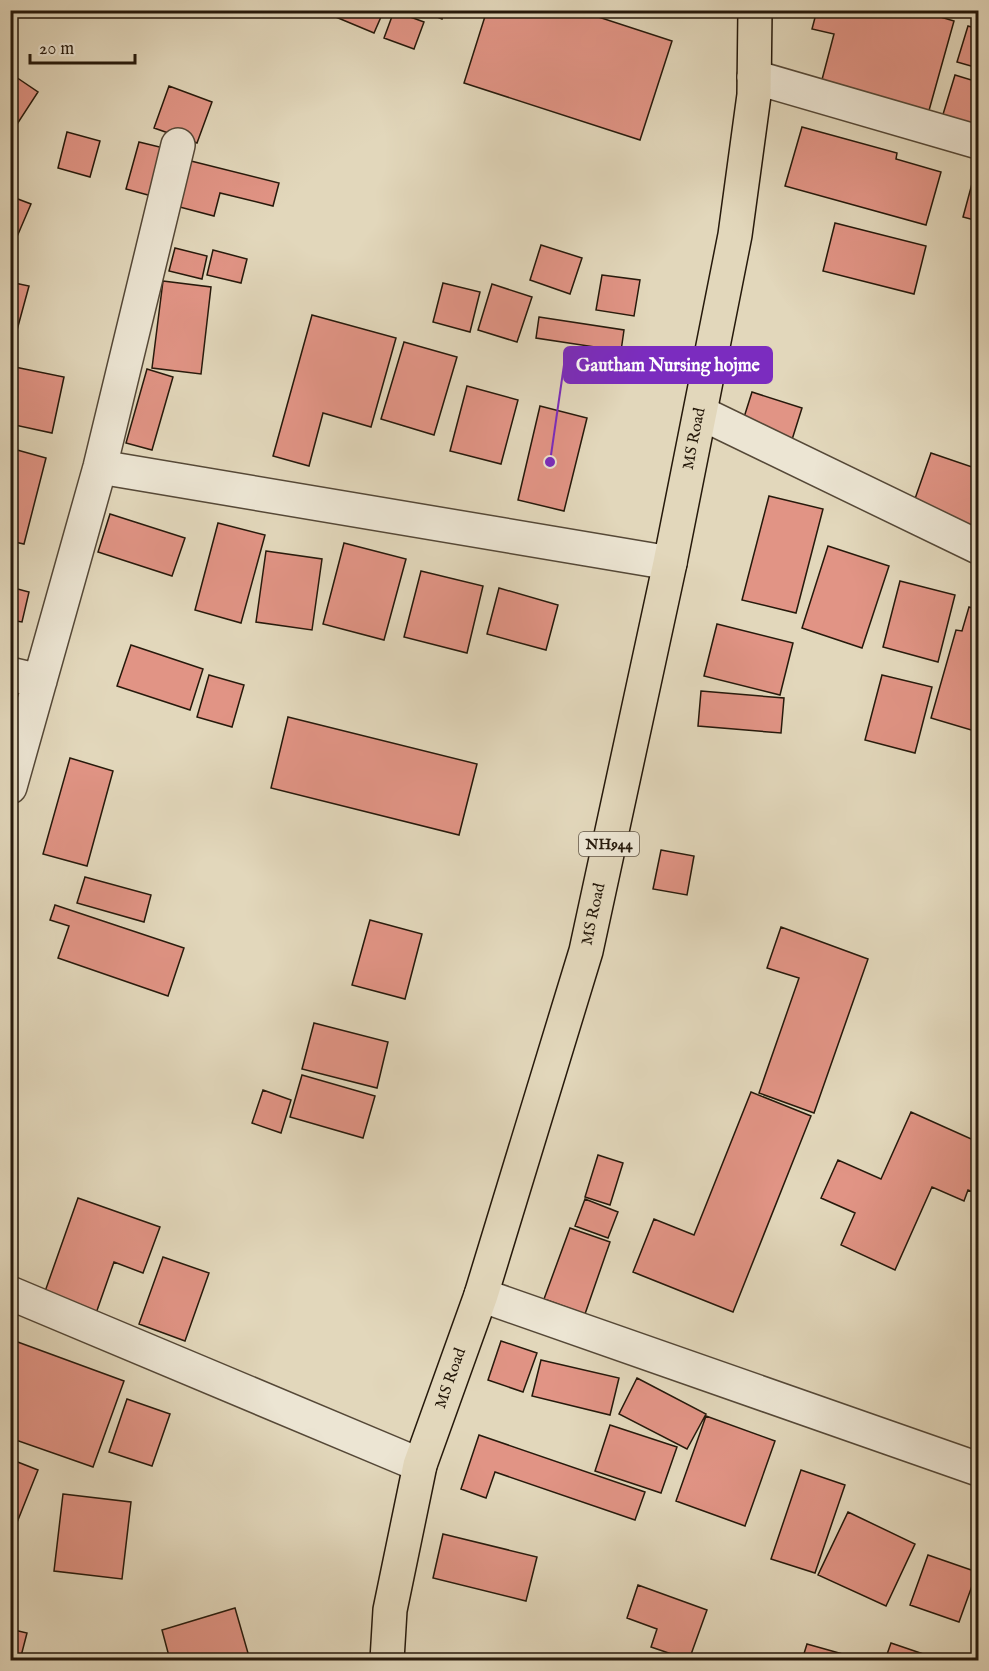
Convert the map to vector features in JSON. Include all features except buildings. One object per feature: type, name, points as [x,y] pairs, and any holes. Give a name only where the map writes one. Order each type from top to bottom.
[{"type":"highway","name":"MS Road","points":[[387,1660],[390,1610],[420,1465],[481,1295],[586,951],[670,563],[735,235],[754,77],[755,10]]},
{"type":"street","points":[[754,77],[978,142]]},
{"type":"street","points":[[10,787],[25,677],[100,467],[178,145]]},
{"type":"street","points":[[701,413],[978,547]]},
{"type":"street","points":[[100,467],[670,563]]},
{"type":"street","points":[[10,1293],[420,1465]]},
{"type":"street","points":[[481,1295],[978,1469]]},
{"type":"place","name":"Gautham Nursing hojme","points":[[550,462]]}]
